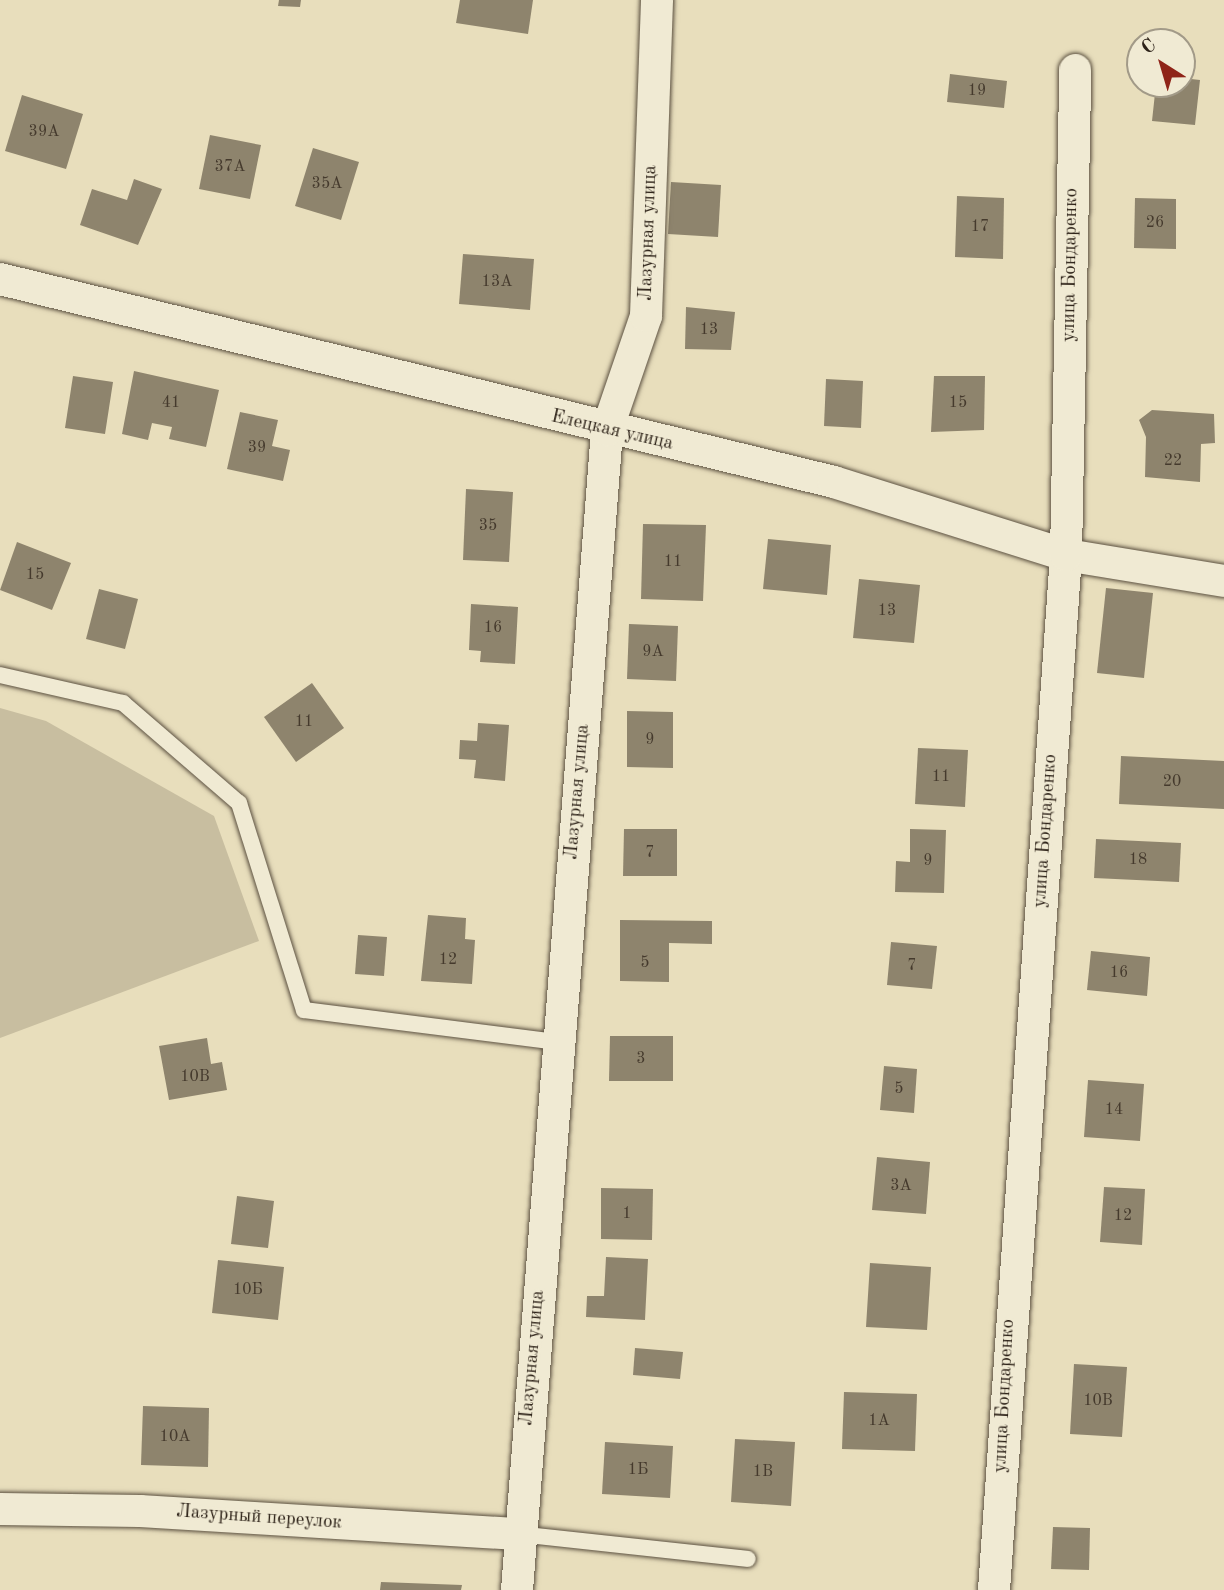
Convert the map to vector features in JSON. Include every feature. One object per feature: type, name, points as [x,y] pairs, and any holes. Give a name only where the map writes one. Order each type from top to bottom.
[{"type":"street","name":"Лазурная улица","points":[[517,1590],[518,1534],[607,430],[646,316],[656,0]]},
{"type":"street","name":"улица Бондаренко","points":[[994,1590],[1066,555],[1075,70]]},
{"type":"street","name":"Елецкая улица","points":[[0,279],[607,430],[834,482],[1066,555],[1224,581]]},
{"type":"street","name":"Лазурный переулок","points":[[0,1508],[140,1511],[518,1534]]},
{"type":"lane","points":[[0,675],[123,704],[239,803],[304,1010],[558,1042]]},
{"type":"lane","points":[[518,1534],[748,1559]]},
{"type":"shaded area","points":[[0,708],[46,721],[214,816],[259,941],[0,1038]]},
{"type":"building","points":[[279,0],[301,0],[300,7],[278,6]]},
{"type":"building","points":[[460,0],[533,0],[528,34],[456,23]]},
{"type":"building","points":[[950,74],[1007,81],[1004,108],[947,102]]},
{"type":"building","points":[[1196,80],[1200,80],[1195,125],[1152,121],[1154,98],[1196,98]]},
{"type":"building","points":[[22,95],[83,114],[66,169],[5,151]]},
{"type":"building","points":[[210,135],[261,145],[250,199],[199,189]]},
{"type":"building","points":[[313,148],[359,162],[341,220],[295,206]]},
{"type":"building","points":[[134,179],[162,189],[138,245],[80,225],[92,189],[127,200]]},
{"type":"building","points":[[671,182],[721,185],[718,237],[668,234]]},
{"type":"building","points":[[957,196],[1004,198],[1003,259],[955,257]]},
{"type":"building","points":[[1135,198],[1176,199],[1176,249],[1134,248]]},
{"type":"building","points":[[463,254],[534,259],[530,310],[459,304]]},
{"type":"building","points":[[686,307],[735,312],[731,350],[685,349]]},
{"type":"building","points":[[134,371],[219,390],[206,447],[169,439],[172,427],[152,423],[148,440],[122,434]]},
{"type":"building","points":[[73,376],[113,382],[105,434],[65,428]]},
{"type":"building","points":[[934,376],[985,376],[984,430],[931,432]]},
{"type":"building","points":[[826,379],[863,381],[861,428],[824,426]]},
{"type":"building","points":[[1152,410],[1214,414],[1215,443],[1201,444],[1200,482],[1145,477],[1146,437],[1139,420]]},
{"type":"building","points":[[240,412],[278,420],[272,446],[290,450],[283,481],[227,469]]},
{"type":"building","points":[[466,489],[513,492],[509,562],[463,560]]},
{"type":"building","points":[[643,524],[706,525],[703,601],[641,599]]},
{"type":"building","points":[[768,539],[831,545],[827,595],[763,589]]},
{"type":"building","points":[[17,542],[71,563],[52,610],[0,590]]},
{"type":"building","points":[[859,579],[920,585],[914,643],[853,638]]},
{"type":"building","points":[[1106,588],[1153,593],[1144,678],[1097,673]]},
{"type":"building","points":[[99,589],[138,599],[125,649],[86,639]]},
{"type":"building","points":[[471,604],[518,607],[515,664],[480,662],[481,651],[469,650]]},
{"type":"building","points":[[629,624],[678,626],[676,681],[627,679]]},
{"type":"building","points":[[312,683],[344,728],[296,762],[264,717]]},
{"type":"building","points":[[627,711],[673,712],[673,768],[627,767]]},
{"type":"building","points":[[478,723],[509,725],[505,781],[474,778],[476,760],[459,759],[460,740],[477,741]]},
{"type":"building","points":[[918,748],[968,750],[965,807],[915,804]]},
{"type":"building","points":[[1121,756],[1224,761],[1224,809],[1119,804]]},
{"type":"building","points":[[624,829],[677,829],[677,876],[623,876]]},
{"type":"building","points":[[910,829],[946,830],[944,893],[895,892],[896,861],[910,862]]},
{"type":"building","points":[[1096,839],[1181,843],[1179,882],[1094,878]]},
{"type":"building","points":[[428,915],[466,918],[465,939],[475,940],[472,984],[421,981]]},
{"type":"building","points":[[620,920],[712,921],[712,944],[669,943],[669,982],[620,981]]},
{"type":"building","points":[[358,935],[387,937],[384,976],[355,974]]},
{"type":"building","points":[[891,942],[937,946],[932,989],[887,985]]},
{"type":"building","points":[[1091,951],[1150,957],[1147,996],[1087,990]]},
{"type":"building","points":[[610,1036],[673,1036],[673,1081],[609,1081]]},
{"type":"building","points":[[207,1038],[211,1064],[222,1062],[227,1090],[169,1100],[159,1046]]},
{"type":"building","points":[[884,1066],[917,1069],[914,1113],[880,1110]]},
{"type":"building","points":[[1088,1080],[1144,1084],[1140,1141],[1084,1137]]},
{"type":"building","points":[[877,1157],[930,1162],[926,1214],[872,1210]]},
{"type":"building","points":[[1104,1187],[1145,1189],[1142,1245],[1100,1242]]},
{"type":"building","points":[[601,1188],[653,1189],[652,1240],[601,1239]]},
{"type":"building","points":[[237,1196],[274,1201],[268,1248],[231,1244]]},
{"type":"building","points":[[606,1257],[648,1259],[645,1320],[586,1317],[587,1296],[604,1296]]},
{"type":"building","points":[[218,1260],[284,1267],[278,1320],[212,1313]]},
{"type":"building","points":[[870,1263],[931,1267],[927,1330],[866,1327]]},
{"type":"building","points":[[635,1348],[683,1352],[680,1379],[633,1375]]},
{"type":"building","points":[[1074,1364],[1127,1367],[1122,1437],[1070,1434]]},
{"type":"building","points":[[844,1392],[917,1394],[915,1451],[842,1449]]},
{"type":"building","points":[[143,1406],[209,1408],[208,1467],[141,1465]]},
{"type":"building","points":[[735,1439],[795,1442],[791,1506],[731,1502]]},
{"type":"building","points":[[605,1442],[673,1446],[670,1498],[602,1494]]},
{"type":"building","points":[[1053,1527],[1090,1528],[1089,1570],[1051,1569]]},
{"type":"building","points":[[381,1582],[462,1585],[461,1590],[380,1590]]}]
